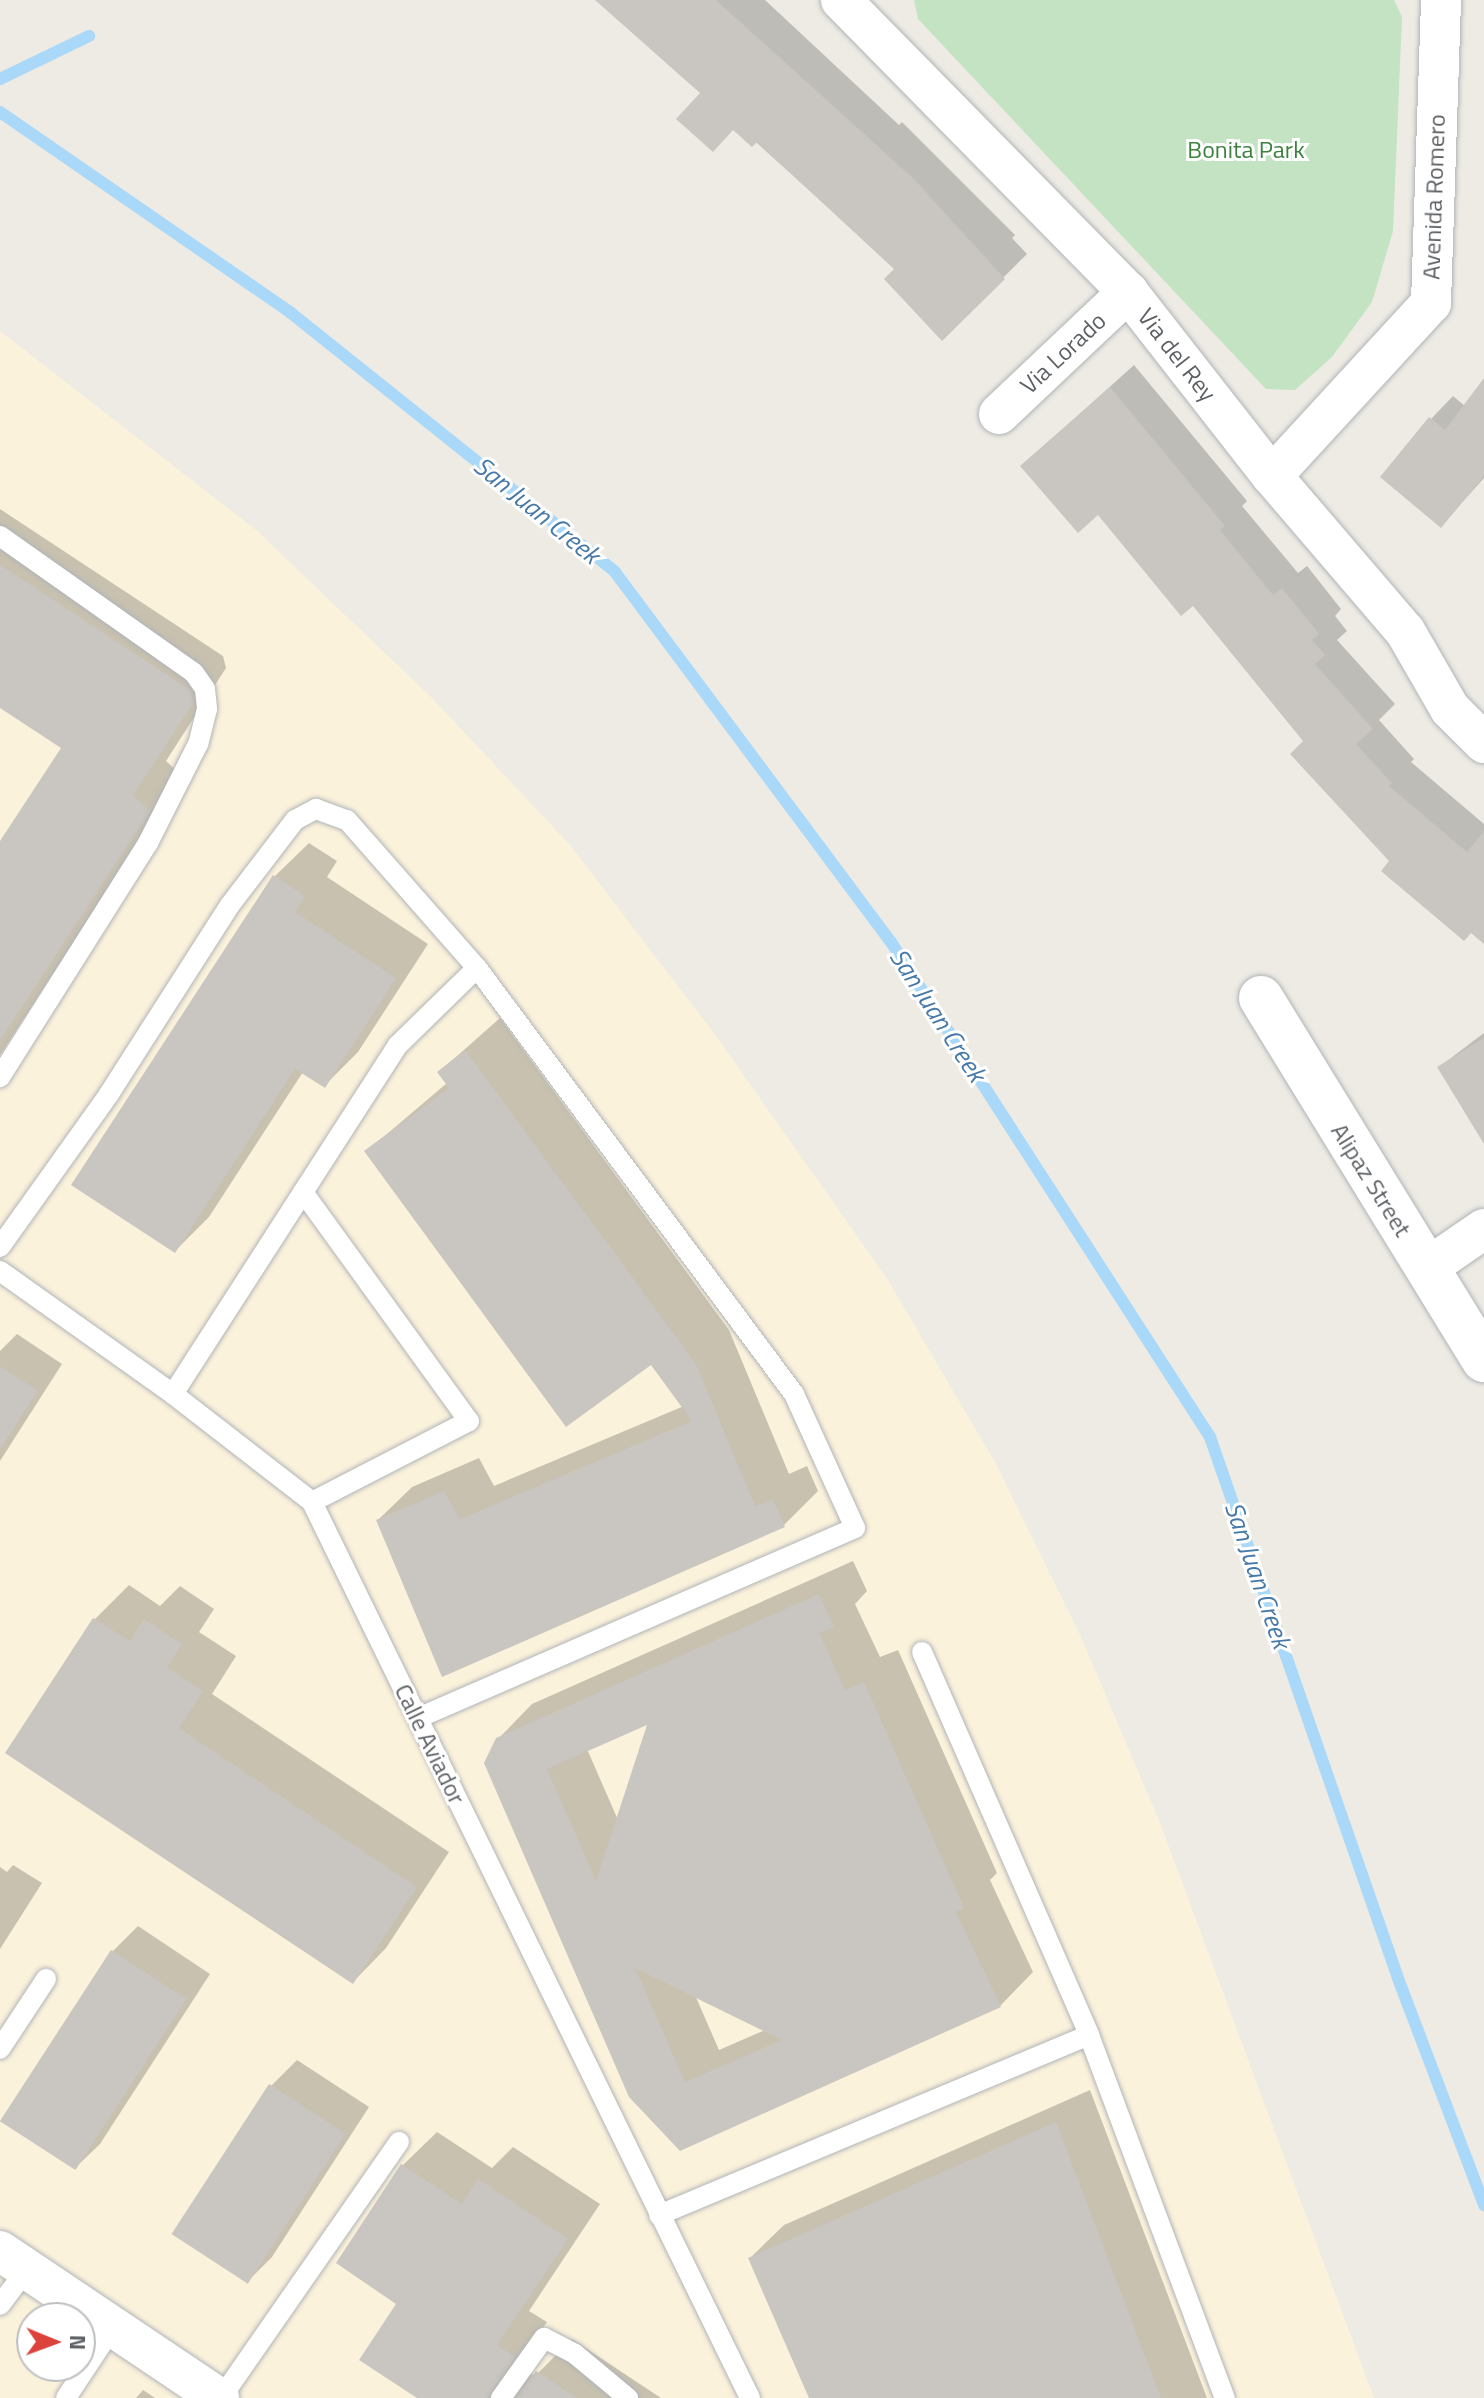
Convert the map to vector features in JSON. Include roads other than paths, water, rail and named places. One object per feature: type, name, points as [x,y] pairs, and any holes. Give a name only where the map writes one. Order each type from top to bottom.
[{"type":"street","name":"Via del Rey","points":[[841,0],[1128,292],[1272,476],[1405,631],[1450,709],[1480,742]]},
{"type":"street","name":"Avenida Romero","points":[[1272,476],[1431,303],[1441,0]]},
{"type":"street","name":"Via Lorado","points":[[999,414],[1128,292]]},
{"type":"street","name":"Alipaz Street","points":[[1261,998],[1484,1360]]},
{"type":"street","points":[[1427,1268],[1484,1229]]},
{"type":"street","points":[[14,2260],[220,2398]]},
{"type":"lane","points":[[0,536],[194,673],[205,689],[207,709],[198,744],[148,843],[0,1077]]},
{"type":"lane","points":[[0,1247],[109,1094],[230,905],[295,820],[316,809],[347,820],[477,968],[794,1394],[855,1528],[418,1718]]},
{"type":"lane","points":[[173,1394],[398,1045],[477,968]]},
{"type":"lane","points":[[0,1271],[173,1394],[312,1502],[469,1421],[303,1192]]},
{"type":"lane","name":"Calle Aviador","points":[[312,1502],[750,2398]]},
{"type":"lane","points":[[922,1652],[1089,2035],[1225,2398]]},
{"type":"lane","points":[[0,2049],[46,1979]]},
{"type":"lane","points":[[659,2215],[1089,2035]]},
{"type":"lane","points":[[220,2398],[399,2142]]},
{"type":"lane","points":[[0,2305],[14,2260]]},
{"type":"lane","points":[[66,2398],[113,2327]]},
{"type":"lane","points":[[501,2398],[544,2338],[575,2354],[628,2398]]},
{"type":"waterway","points":[[0,79],[89,36]]},
{"type":"waterway","name":"San Juan Creek","points":[[0,112],[291,313],[615,572],[891,942],[1210,1437],[1399,1981],[1484,2205]]},
{"type":"park label","name":"Bonita Park","points":[[1246,150]]}]
